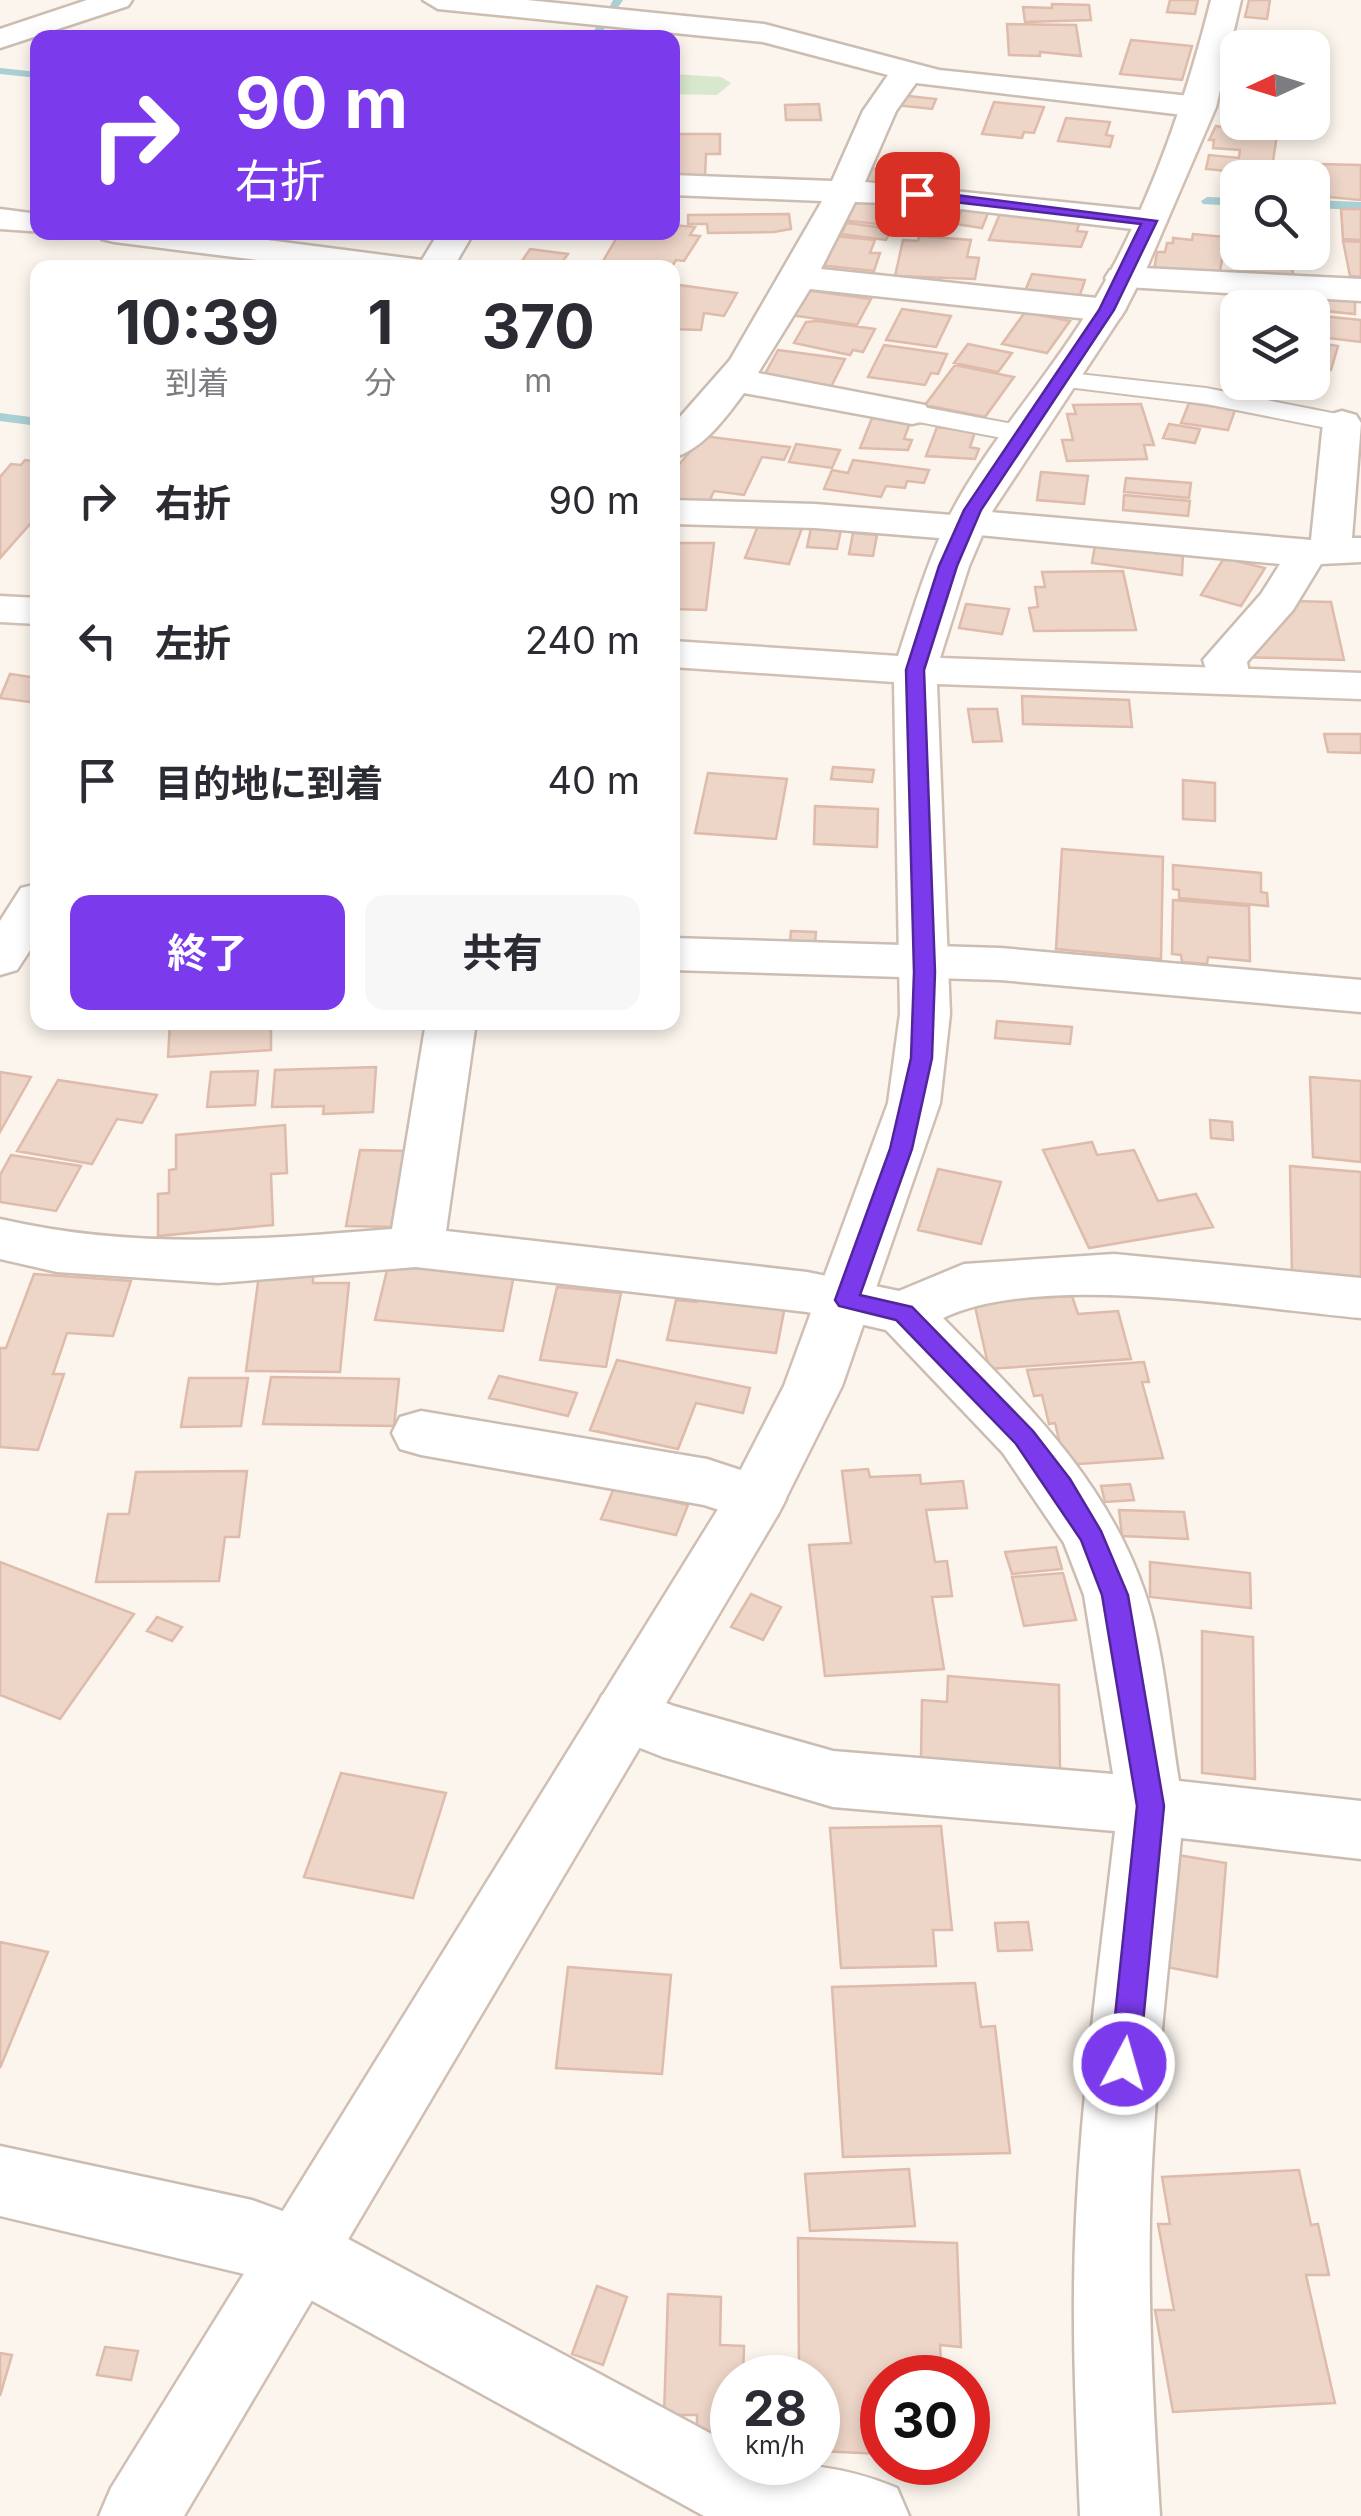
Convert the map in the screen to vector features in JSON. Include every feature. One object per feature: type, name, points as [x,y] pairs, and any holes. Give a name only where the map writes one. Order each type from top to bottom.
[{"type":"street","points":[[0,10],[29,0]]},
{"type":"street","points":[[0,39],[116,0]]},
{"type":"street","points":[[438,0],[598,18],[781,24],[908,73],[1200,107]]},
{"type":"street","points":[[139,2516],[756,1499],[813,1386],[875,1307],[914,1103],[924,1028],[915,670],[965,525],[1115,294],[1150,221],[1200,107],[1226,0]]},
{"type":"street","points":[[680,441],[696,431],[736,380],[844,191],[892,87],[908,73]]},
{"type":"street","points":[[680,185],[970,199],[1150,221]]},
{"type":"street","points":[[0,219],[30,223]]},
{"type":"street","points":[[180,240],[347,260]]},
{"type":"street","points":[[795,277],[1115,294],[1361,290]]},
{"type":"street","points":[[736,380],[912,413]]},
{"type":"street","points":[[1228,680],[1225,660],[1278,601],[1333,550],[1342,423]]},
{"type":"street","points":[[680,512],[800,515],[1333,550]]},
{"type":"street","points":[[0,609],[30,611]]},
{"type":"street","points":[[680,655],[915,670],[1361,686]]},
{"type":"street","points":[[0,959],[30,912]]},
{"type":"street","points":[[680,954],[1000,964],[1361,996]]},
{"type":"street","points":[[416,1247],[450,1030]]},
{"type":"street","points":[[0,1239],[57,1252],[218,1264],[416,1247],[875,1307],[964,1284],[1114,1274],[1361,1298]]},
{"type":"street","points":[[875,1307],[1024,1437],[1061,1486],[1092,1538],[1115,1595],[1129,1655],[1151,1806],[1113,2219],[1112,2345],[1120,2516]]},
{"type":"street","points":[[421,1432],[707,1482],[756,1499]]},
{"type":"street","points":[[625,1714],[663,1730],[833,1779],[1151,1806],[1361,1830]]},
{"type":"street","points":[[0,2181],[252,2236],[298,2252],[730,2487],[869,2516]]},
{"type":"lane","points":[[1060,380],[1206,396],[1342,423]]},
{"type":"lane","points":[[912,413],[1023,434]]},
{"type":"green space","points":[[680,74],[721,77],[731,83],[717,95],[680,94]]},
{"type":"building","points":[[1170,0],[1198,0],[1195,14],[1167,12]]},
{"type":"building","points":[[1249,0],[1270,0],[1267,19],[1245,17]]},
{"type":"building","points":[[1052,4],[1089,5],[1091,20],[1025,22],[1023,7],[1052,8]]},
{"type":"building","points":[[1007,24],[1076,25],[1081,56],[1040,52],[1040,56],[1009,55]]},
{"type":"building","points":[[1131,40],[1192,46],[1182,80],[1120,74]]},
{"type":"building","points":[[899,95],[936,99],[932,109],[895,105]]},
{"type":"building","points":[[994,102],[1044,107],[1034,133],[1024,132],[1022,138],[982,134]]},
{"type":"building","points":[[819,104],[821,120],[786,120],[785,105]]},
{"type":"building","points":[[1066,118],[1110,122],[1106,135],[1113,136],[1110,147],[1058,141]]},
{"type":"building","points":[[1216,126],[1220,127],[1220,140],[1276,140],[1273,160],[1220,160],[1220,170],[1206,169],[1209,155],[1239,158],[1240,150],[1213,148],[1214,140],[1209,140]]},
{"type":"building","points":[[680,134],[720,134],[720,154],[706,154],[705,176],[680,175]]},
{"type":"building","points":[[1330,164],[1361,165],[1361,200],[1330,197]]},
{"type":"building","points":[[869,168],[890,170],[883,186],[861,184]]},
{"type":"building","points":[[855,198],[896,203],[885,225],[842,220]]},
{"type":"building","points":[[915,200],[958,204],[953,219],[910,215]]},
{"type":"building","points":[[964,205],[990,208],[982,228],[956,224]]},
{"type":"building","points":[[1341,209],[1361,209],[1361,240],[1343,239]]},
{"type":"building","points":[[1001,211],[1080,221],[1077,231],[1087,232],[1081,247],[989,240]]},
{"type":"building","points":[[789,214],[791,229],[774,232],[708,233],[707,224],[688,224],[688,215]]},
{"type":"building","points":[[847,223],[892,229],[886,240],[841,234]]},
{"type":"building","points":[[680,226],[695,227],[690,235],[700,236],[684,261],[604,260],[615,240],[680,240]]},
{"type":"building","points":[[1193,234],[1220,236],[1219,277],[1154,270],[1157,252],[1165,252],[1173,238],[1192,240]]},
{"type":"building","points":[[834,236],[875,240],[870,253],[880,253],[874,271],[818,265]]},
{"type":"building","points":[[919,236],[971,240],[967,257],[979,258],[975,279],[895,276],[903,240],[918,241]]},
{"type":"building","points":[[1343,241],[1361,242],[1361,277],[1350,276]]},
{"type":"building","points":[[530,249],[568,254],[564,260],[523,260]]},
{"type":"building","points":[[1238,270],[1292,270],[1294,277],[1239,276]]},
{"type":"building","points":[[1032,274],[1085,280],[1079,298],[1025,291]]},
{"type":"building","points":[[680,285],[737,293],[724,316],[704,313],[701,330],[680,329]]},
{"type":"building","points":[[805,290],[871,299],[857,325],[791,315]]},
{"type":"building","points":[[1330,298],[1355,300],[1355,314],[1330,312]]},
{"type":"building","points":[[902,309],[951,316],[936,347],[886,340]]},
{"type":"building","points":[[1025,312],[1070,321],[1047,353],[1002,344]]},
{"type":"building","points":[[1330,317],[1361,320],[1361,342],[1330,338]]},
{"type":"building","points":[[806,322],[875,329],[863,352],[853,350],[850,355],[794,343]]},
{"type":"building","points":[[968,344],[1012,353],[998,372],[954,363]]},
{"type":"building","points":[[884,345],[947,354],[938,374],[931,373],[925,385],[868,377]]},
{"type":"building","points":[[1330,345],[1338,346],[1330,370]]},
{"type":"building","points":[[778,350],[845,359],[829,391],[761,381]]},
{"type":"building","points":[[955,365],[1014,377],[985,417],[925,405]]},
{"type":"building","points":[[1189,403],[1235,410],[1228,430],[1181,423]]},
{"type":"building","points":[[1141,404],[1154,445],[1144,445],[1147,459],[1067,461],[1062,440],[1073,440],[1067,414],[1076,414],[1073,405]]},
{"type":"building","points":[[872,418],[910,423],[904,439],[912,440],[908,450],[860,448]]},
{"type":"building","points":[[1169,424],[1200,429],[1195,443],[1163,438]]},
{"type":"building","points":[[937,427],[975,432],[970,447],[979,449],[975,459],[926,456]]},
{"type":"building","points":[[703,436],[790,447],[784,460],[762,457],[744,495],[714,491],[708,504],[680,501],[680,463]]},
{"type":"building","points":[[796,444],[840,450],[832,468],[789,462]]},
{"type":"building","points":[[853,460],[929,470],[924,483],[907,481],[905,488],[886,486],[881,497],[824,489],[832,470],[848,473]]},
{"type":"building","points":[[30,461],[30,524],[0,558],[0,477],[11,464]]},
{"type":"building","points":[[1041,472],[1088,476],[1084,504],[1037,500]]},
{"type":"building","points":[[1126,478],[1191,483],[1189,498],[1124,492]]},
{"type":"building","points":[[1124,495],[1190,501],[1188,516],[1123,510]]},
{"type":"building","points":[[759,523],[802,528],[789,564],[745,558]]},
{"type":"building","points":[[811,528],[841,530],[837,549],[807,547]]},
{"type":"building","points":[[853,533],[877,535],[873,556],[849,554]]},
{"type":"building","points":[[680,543],[714,543],[706,610],[680,609]]},
{"type":"building","points":[[1095,545],[1183,553],[1182,575],[1092,563]]},
{"type":"building","points":[[1224,558],[1265,568],[1241,606],[1201,595]]},
{"type":"building","points":[[1123,571],[1136,630],[1034,631],[1029,608],[1038,607],[1035,587],[1045,587],[1042,572]]},
{"type":"building","points":[[1292,601],[1331,602],[1344,660],[1242,657]]},
{"type":"building","points":[[966,604],[1009,609],[1002,634],[959,628]]},
{"type":"building","points":[[10,674],[30,677],[30,702],[0,698]]},
{"type":"building","points":[[1022,696],[1129,700],[1132,727],[1023,724]]},
{"type":"building","points":[[968,709],[997,709],[1002,741],[973,742]]},
{"type":"building","points":[[1324,734],[1361,734],[1361,753],[1328,752]]},
{"type":"building","points":[[833,767],[874,770],[872,782],[831,779]]},
{"type":"building","points":[[708,773],[787,779],[776,839],[695,833]]},
{"type":"building","points":[[1183,780],[1215,783],[1215,821],[1183,819]]},
{"type":"building","points":[[815,806],[878,809],[877,847],[814,844]]},
{"type":"building","points":[[1062,849],[1163,857],[1161,959],[1056,949]]},
{"type":"building","points":[[1173,865],[1261,873],[1261,892],[1267,893],[1268,906],[1179,898],[1179,890],[1173,889]]},
{"type":"building","points":[[1173,900],[1249,906],[1250,961],[1208,957],[1207,964],[1182,962],[1181,955],[1172,954]]},
{"type":"building","points":[[791,931],[816,932],[815,944],[790,942]]},
{"type":"building","points":[[997,1021],[1072,1027],[1070,1044],[995,1038]]},
{"type":"building","points":[[170,1030],[271,1030],[271,1050],[168,1057]]},
{"type":"building","points":[[376,1067],[373,1112],[323,1114],[324,1106],[272,1107],[275,1070]]},
{"type":"building","points":[[258,1071],[255,1105],[207,1107],[211,1072]]},
{"type":"building","points":[[0,1072],[31,1077],[0,1132]]},
{"type":"building","points":[[1310,1077],[1361,1081],[1361,1162],[1313,1157]]},
{"type":"building","points":[[58,1080],[157,1095],[142,1123],[117,1119],[92,1164],[17,1151]]},
{"type":"building","points":[[1210,1120],[1232,1122],[1233,1140],[1211,1138]]},
{"type":"building","points":[[285,1125],[287,1173],[271,1174],[273,1225],[158,1236],[158,1194],[169,1193],[169,1170],[176,1169],[176,1135]]},
{"type":"building","points":[[1092,1142],[1097,1155],[1134,1150],[1158,1201],[1196,1194],[1213,1227],[1089,1248],[1043,1150]]},
{"type":"building","points":[[360,1150],[407,1151],[395,1227],[346,1226]]},
{"type":"building","points":[[11,1155],[81,1166],[56,1211],[0,1202],[0,1175]]},
{"type":"building","points":[[1290,1166],[1361,1172],[1361,1280],[1292,1274]]},
{"type":"building","points":[[938,1169],[1001,1182],[981,1244],[918,1230]]},
{"type":"building","points":[[388,1266],[514,1275],[503,1331],[375,1320]]},
{"type":"building","points":[[34,1274],[131,1281],[113,1336],[67,1333],[53,1374],[64,1374],[38,1450],[0,1447],[0,1348],[6,1348]]},
{"type":"building","points":[[259,1275],[313,1275],[313,1283],[349,1283],[340,1372],[246,1371]]},
{"type":"building","points":[[557,1287],[621,1293],[606,1367],[540,1360]]},
{"type":"building","points":[[699,1296],[785,1306],[776,1353],[667,1340],[676,1300],[697,1302]]},
{"type":"building","points":[[1072,1296],[1078,1314],[1118,1311],[1131,1359],[989,1369],[974,1302]]},
{"type":"building","points":[[617,1360],[750,1388],[743,1413],[696,1403],[678,1449],[590,1430]]},
{"type":"building","points":[[1144,1362],[1149,1382],[1142,1382],[1163,1458],[1065,1465],[1055,1423],[1049,1424],[1042,1395],[1034,1396],[1027,1370]]},
{"type":"building","points":[[499,1376],[577,1393],[568,1416],[489,1398]]},
{"type":"building","points":[[271,1377],[399,1379],[394,1426],[263,1424]]},
{"type":"building","points":[[189,1378],[248,1378],[241,1426],[181,1427]]},
{"type":"building","points":[[868,1469],[870,1477],[920,1475],[921,1484],[963,1481],[967,1508],[926,1510],[935,1562],[947,1561],[952,1596],[932,1597],[944,1669],[825,1676],[809,1545],[851,1543],[842,1471]]},
{"type":"building","points":[[247,1471],[239,1537],[225,1537],[219,1581],[96,1582],[108,1514],[129,1514],[136,1472]]},
{"type":"building","points":[[1130,1484],[1134,1500],[1105,1502],[1101,1486]]},
{"type":"building","points":[[614,1488],[688,1505],[676,1535],[601,1519]]},
{"type":"building","points":[[1119,1510],[1184,1512],[1188,1539],[1122,1536]]},
{"type":"building","points":[[1056,1547],[1062,1569],[1012,1574],[1005,1552]]},
{"type":"building","points":[[0,1562],[134,1614],[60,1719],[0,1695]]},
{"type":"building","points":[[1150,1562],[1250,1573],[1251,1608],[1150,1597]]},
{"type":"building","points":[[1063,1573],[1076,1620],[1024,1626],[1012,1577]]},
{"type":"building","points":[[751,1594],[781,1607],[763,1640],[731,1627]]},
{"type":"building","points":[[157,1617],[182,1627],[172,1641],[147,1631]]},
{"type":"building","points":[[1202,1631],[1253,1637],[1255,1779],[1202,1773]]},
{"type":"building","points":[[948,1676],[1059,1685],[1060,1769],[921,1758],[922,1700],[947,1702]]},
{"type":"building","points":[[341,1773],[446,1793],[413,1898],[304,1877]]},
{"type":"building","points":[[941,1826],[952,1930],[933,1930],[936,1966],[841,1968],[830,1828]]},
{"type":"building","points":[[1178,1855],[1226,1863],[1217,1977],[1167,1967]]},
{"type":"building","points":[[1028,1922],[1032,1950],[998,1951],[995,1923]]},
{"type":"building","points":[[0,1942],[48,1952],[0,2068]]},
{"type":"building","points":[[568,1967],[671,1975],[662,2074],[556,2068]]},
{"type":"building","points":[[975,1983],[981,2027],[995,2026],[1010,2153],[843,2157],[832,1987]]},
{"type":"building","points":[[909,2169],[915,2226],[810,2231],[805,2174]]},
{"type":"building","points":[[1299,2170],[1311,2225],[1318,2224],[1329,2275],[1306,2275],[1335,2403],[1173,2412],[1155,2310],[1174,2310],[1158,2224],[1170,2224],[1162,2177]]},
{"type":"building","points":[[798,2238],[957,2243],[961,2347],[940,2345],[941,2355],[860,2355],[860,2453],[840,2452],[840,2355],[799,2355]]},
{"type":"building","points":[[597,2286],[627,2297],[603,2365],[572,2354]]},
{"type":"building","points":[[668,2294],[721,2297],[720,2345],[744,2346],[744,2355],[710,2355],[710,2435],[697,2434],[697,2415],[664,2415]]},
{"type":"building","points":[[105,2347],[138,2351],[131,2380],[97,2375]]},
{"type":"building","points":[[0,2353],[12,2355],[0,2396]]},
{"type":"waterway","points":[[611,10],[618,0]]},
{"type":"waterway","points":[[598,30],[602,23]]},
{"type":"waterway","points":[[0,71],[30,74]]},
{"type":"waterway","points":[[1207,201],[1220,201]]},
{"type":"waterway","points":[[1330,205],[1361,206]]},
{"type":"waterway","points":[[0,417],[30,421]]},
{"type":"route","points":[[917,194],[1150,221],[1107,310],[973,510],[948,566],[915,670],[925,1014],[922,1058],[901,1149],[847,1300],[904,1314],[1024,1437],[1061,1486],[1092,1538],[1115,1595],[1129,1655],[1151,1806],[1124,2064]]}]
